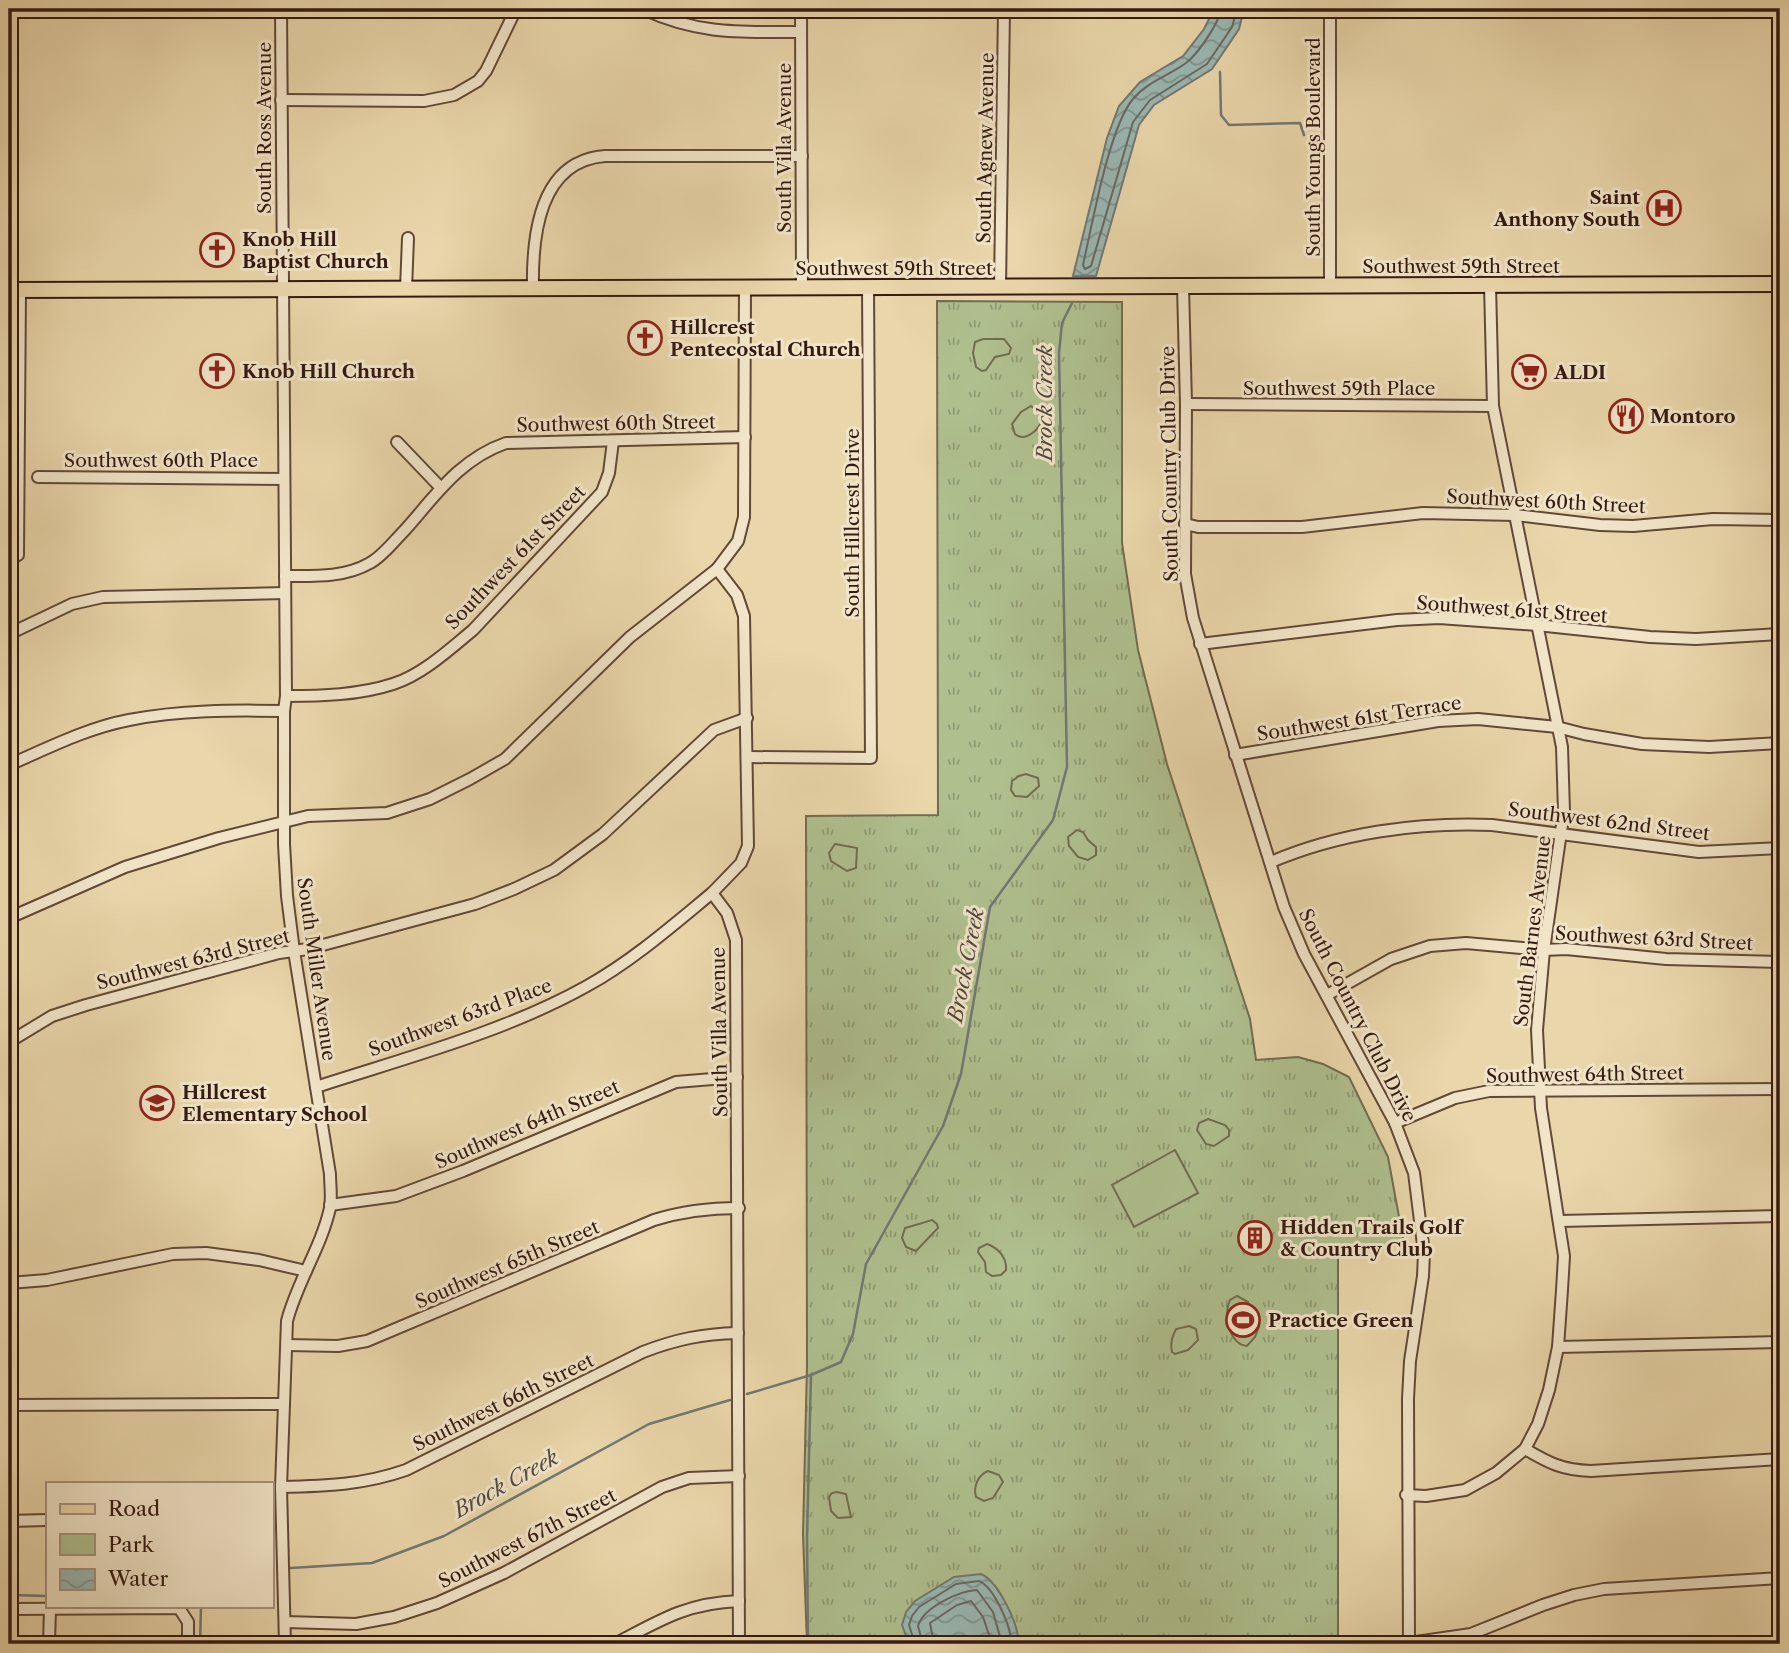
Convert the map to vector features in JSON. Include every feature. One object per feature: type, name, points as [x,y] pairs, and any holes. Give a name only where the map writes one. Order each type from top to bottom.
[{"type":"main road","name":"Southwest 59th Street","points":[[15,290],[1780,285]]},
{"type":"street","name":"South Ross Avenue","points":[[281,9],[282,289]]},
{"type":"street","points":[[281,100],[424,101],[454,95],[478,81],[486,71],[516,9]]},
{"type":"street","points":[[643,9],[668,20],[708,30],[801,32]]},
{"type":"street","name":"South Villa Avenue","points":[[801,9],[802,287]]},
{"type":"street","name":"South Agnew Avenue","points":[[1000,287],[1004,9]]},
{"type":"street","name":"South Youngs Boulevard","points":[[1330,9],[1330,285]]},
{"type":"street","points":[[533,288],[534,242],[541,212],[562,174],[578,161],[605,156],[802,156]]},
{"type":"street","points":[[407,289],[408,238]]},
{"type":"street","name":"South Barnes Avenue","points":[[1406,1495],[1426,1496],[1465,1490],[1496,1473],[1525,1449],[1538,1423],[1549,1390],[1558,1347],[1564,1256],[1540,1090],[1536,1030],[1544,950],[1564,811],[1562,747],[1493,406],[1490,285]]},
{"type":"street","name":"South Country Club Drive","points":[[1184,286],[1185,574],[1200,644],[1284,907],[1304,954],[1395,1123],[1414,1173],[1424,1253],[1410,1361],[1406,1495],[1409,1644]]},
{"type":"street","points":[[9,918],[125,867],[219,838],[309,816],[387,813],[430,799],[505,759],[630,637],[717,569],[731,552],[742,529],[745,501],[745,287]]},
{"type":"street","name":"South Hillcrest Drive","points":[[747,757],[872,758],[868,287]]},
{"type":"street","name":"South Miller Avenue","points":[[282,289],[286,696],[284,844],[294,951],[330,1174],[330,1205],[322,1234],[293,1297],[287,1321],[281,1487],[277,1519],[285,1644]]},
{"type":"street","points":[[9,560],[18,555],[14,403],[15,290]]},
{"type":"street","name":"Southwest 59th Place","points":[[1186,404],[1493,406]]},
{"type":"street","name":"Southwest 60th Street","points":[[285,576],[323,577],[370,563],[390,546],[459,469],[488,449],[506,443],[745,437]]},
{"type":"street","name":"Southwest 61st Street","points":[[286,696],[359,693],[395,684],[456,644],[602,492],[611,463],[613,441]]},
{"type":"street","points":[[397,442],[442,488]]},
{"type":"street","name":"Southwest 60th Place","points":[[38,477],[284,479]]},
{"type":"street","name":"Southwest 60th Street","points":[[1185,524],[1198,527],[1281,528],[1423,513],[1515,515],[1633,526],[1713,519],[1780,520]]},
{"type":"street","points":[[712,894],[741,863],[748,846],[744,616],[737,595],[717,569]]},
{"type":"street","points":[[9,634],[72,604],[103,597],[285,593]]},
{"type":"street","name":"Southwest 61st Street","points":[[1200,644],[1397,620],[1439,618],[1650,637],[1696,639],[1780,635]]},
{"type":"street","points":[[9,765],[85,733],[127,720],[196,712],[284,711]]},
{"type":"street","name":"Southwest 63rd Street","points":[[9,1042],[52,1016],[86,1004],[475,904],[514,889],[554,870],[603,834],[714,730],[747,718]]},
{"type":"street","name":"Southwest 61st Terrace","points":[[1235,755],[1438,721],[1478,719],[1557,727],[1642,744],[1710,747],[1780,743]]},
{"type":"street","name":"Southwest 62nd Street","points":[[1271,862],[1297,851],[1401,828],[1459,824],[1492,825],[1699,852],[1780,848]]},
{"type":"street","name":"South Villa Avenue","points":[[712,894],[727,913],[736,940],[739,1644]]},
{"type":"street","name":"Southwest 63rd Place","points":[[316,1087],[494,1027],[586,987],[615,969],[712,894]]},
{"type":"street","name":"Southwest 63rd Street","points":[[1327,995],[1391,959],[1430,946],[1466,943],[1665,959],[1780,962]]},
{"type":"street","name":"Southwest 64th Street","points":[[330,1205],[396,1196],[463,1171],[676,1082],[737,1077]]},
{"type":"street","name":"Southwest 64th Street","points":[[1395,1123],[1455,1098],[1489,1091],[1780,1089]]},
{"type":"street","name":"Southwest 65th Street","points":[[287,1345],[338,1346],[367,1341],[654,1220],[705,1208],[739,1208]]},
{"type":"street","points":[[1560,1221],[1780,1216]]},
{"type":"street","points":[[9,1283],[47,1280],[173,1254],[206,1253],[259,1260],[306,1271]]},
{"type":"street","name":"Southwest 66th Street","points":[[281,1487],[344,1485],[377,1480],[406,1470],[643,1352],[676,1339],[738,1333]]},
{"type":"street","points":[[1558,1347],[1780,1342]]},
{"type":"street","points":[[9,1405],[284,1404]]},
{"type":"street","points":[[1525,1449],[1553,1465],[1569,1470],[1591,1471],[1780,1460]]},
{"type":"street","name":"Southwest 67th Street","points":[[285,1622],[356,1624],[394,1618],[437,1604],[504,1573],[663,1487],[689,1478],[739,1475]]},
{"type":"street","points":[[9,1521],[46,1521]]},
{"type":"street","points":[[1409,1644],[1471,1634],[1543,1605],[1584,1593],[1780,1578]]},
{"type":"street","points":[[615,1644],[667,1615],[716,1602],[739,1601]]},
{"type":"street","points":[[50,1608],[50,1644]]},
{"type":"street","points":[[9,1609],[180,1608],[188,1622],[188,1644]]},
{"type":"green space","name":"Hidden Trails Golf & Country Club","points":[[937,301],[1122,302],[1122,543],[1138,650],[1167,764],[1250,1019],[1256,1060],[1298,1057],[1323,1064],[1349,1077],[1388,1157],[1404,1244],[1348,1251],[1338,1258],[1338,1644],[807,1644],[803,1534],[807,1365],[806,816],[938,815]]},
{"type":"green space","points":[[983,339],[1004,339],[1011,348],[1009,354],[995,357],[986,370],[982,371],[976,367],[973,353],[975,342]]},
{"type":"green space","points":[[1031,406],[1039,412],[1041,423],[1030,435],[1018,436],[1012,424],[1021,412]]},
{"type":"green space","points":[[1026,774],[1038,778],[1039,786],[1027,797],[1015,796],[1011,790],[1012,781]]},
{"type":"green space","points":[[1077,830],[1083,832],[1096,847],[1096,855],[1088,860],[1078,857],[1069,846],[1068,837]]},
{"type":"green space","points":[[835,844],[857,848],[856,868],[847,871],[831,861],[829,853]]},
{"type":"green space","points":[[1208,1119],[1225,1125],[1229,1130],[1229,1136],[1214,1146],[1206,1144],[1197,1130],[1199,1123]]},
{"type":"green space","points":[[1175,1150],[1198,1193],[1134,1227],[1112,1185]]},
{"type":"green space","points":[[932,1220],[938,1228],[916,1251],[906,1247],[902,1238],[905,1228]]},
{"type":"green space","points":[[987,1244],[1003,1257],[1006,1270],[1001,1275],[992,1276],[986,1272],[985,1262],[978,1252],[979,1248]]},
{"type":"green space","name":"Practice Green","points":[[1237,1296],[1248,1302],[1252,1316],[1258,1321],[1255,1337],[1247,1346],[1236,1340],[1229,1328],[1228,1306],[1230,1300]]},
{"type":"green space","points":[[1189,1326],[1196,1329],[1198,1340],[1188,1350],[1175,1354],[1172,1352],[1171,1343],[1176,1329]]},
{"type":"green space","points":[[988,1471],[999,1475],[1003,1482],[993,1498],[984,1501],[976,1497],[975,1489],[979,1478]]},
{"type":"green space","points":[[837,1492],[846,1494],[851,1517],[838,1518],[831,1511],[829,1497]]},
{"type":"water","points":[[1214,9],[1244,9],[1239,29],[1212,69],[1154,105],[1139,125],[1096,276],[1073,276],[1107,138],[1119,106],[1140,82],[1183,56],[1204,29]]},
{"type":"water","points":[[981,1574],[994,1585],[1007,1605],[1018,1636],[1018,1644],[909,1644],[902,1625],[906,1612],[915,1601],[954,1577]]},
{"type":"waterway","points":[[1220,72],[1221,115],[1229,125],[1300,123],[1304,135]]},
{"type":"waterway","name":"Brock Creek","points":[[747,1394],[811,1375],[841,1362],[853,1334],[866,1264],[943,1126],[961,1074],[990,907],[1053,820],[1067,767],[1059,353],[1062,323],[1072,303]]},
{"type":"waterway","points":[[808,1644],[807,1538],[811,1375]]},
{"type":"waterway","name":"Brock Creek","points":[[291,1568],[372,1563],[444,1536],[649,1424],[730,1400]]},
{"type":"waterway","points":[[9,1595],[46,1596]]},
{"type":"waterway","name":"Brock Creek","points":[[200,1644],[201,1608]]},
{"type":"place","name":"Saint Anthony South","points":[[1664,208]]},
{"type":"place","name":"Knob Hill Baptist Church","points":[[217,250]]},
{"type":"place","name":"Hillcrest Pentecostal Church","points":[[645,338]]},
{"type":"place","name":"Knob Hill Church","points":[[217,371]]},
{"type":"place","name":"ALDI","points":[[1529,372]]},
{"type":"place","name":"Montoro","points":[[1626,416]]},
{"type":"place","name":"Hillcrest Elementary School","points":[[157,1103]]},
{"type":"place","name":"Hidden Trails Golf & Country Club","points":[[1255,1238]]},
{"type":"place","name":"Practice Green","points":[[1243,1320]]}]
